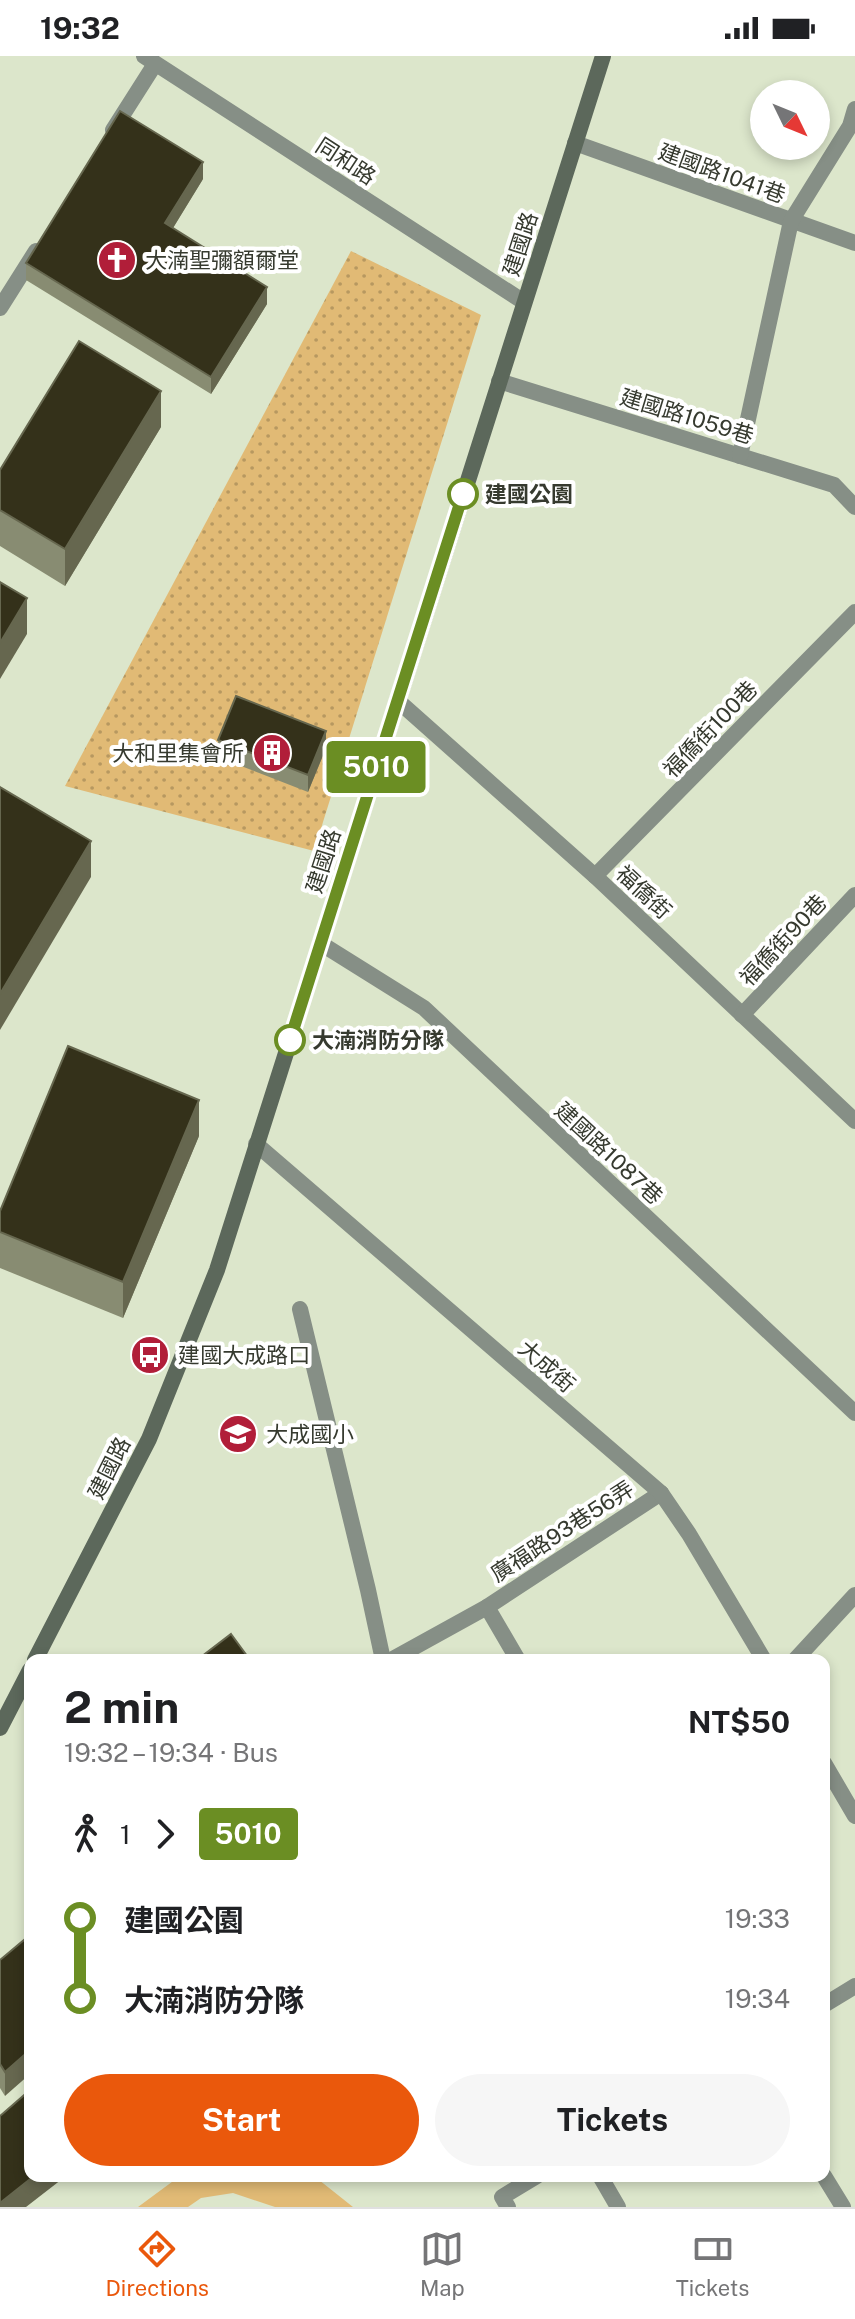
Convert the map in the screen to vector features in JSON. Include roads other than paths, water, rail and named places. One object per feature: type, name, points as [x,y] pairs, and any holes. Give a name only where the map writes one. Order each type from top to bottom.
[{"type":"street","name":"建國路","points":[[38,1654],[149,1439],[217,1270],[603,56]]},
{"type":"street","points":[[106,141],[150,60]]},
{"type":"street","name":"同和路","points":[[150,60],[524,302]]},
{"type":"street","points":[[740,456],[791,221],[852,117]]},
{"type":"street","name":"建國路1041巷","points":[[575,143],[855,243]]},
{"type":"street","points":[[0,308],[49,231]]},
{"type":"street","name":"建國路1059巷","points":[[499,381],[834,485],[855,507]]},
{"type":"street","name":"福僑街100巷","points":[[595,876],[855,612]]},
{"type":"street","name":"福僑街","points":[[397,700],[595,876],[855,1121]]},
{"type":"street","name":"福僑街90巷","points":[[742,1015],[855,895]]},
{"type":"street","name":"建國路1087巷","points":[[320,943],[424,1008],[855,1413]]},
{"type":"street","name":"大成街","points":[[256,1144],[661,1493],[760,1654]]},
{"type":"street","points":[[300,1309],[382,1654]]},
{"type":"street","name":"廣福路93巷56弄","points":[[402,1654],[487,1607],[661,1493]]},
{"type":"street","points":[[801,1654],[855,1595]]},
{"type":"street","points":[[487,1607],[514,1654]]},
{"type":"street","points":[[0,1728],[24,1682]]},
{"type":"street","points":[[830,1773],[855,1816]]},
{"type":"street","points":[[830,2001],[855,1986]]},
{"type":"street","points":[[505,2202],[530,2182]]},
{"type":"street","points":[[603,2182],[618,2207]]},
{"type":"street","points":[[828,2182],[843,2207]]},
{"type":"place","name":"大湳聖彌額爾堂","points":[[117,260]]},
{"type":"place","name":"建國公園","points":[[463,494]]},
{"type":"place","name":"大和里集會所","points":[[272,753]]},
{"type":"place","name":"大湳消防分隊","points":[[290,1040]]},
{"type":"place","name":"建國大成路口","points":[[150,1355]]},
{"type":"place","name":"大成國小","points":[[238,1434]]}]
